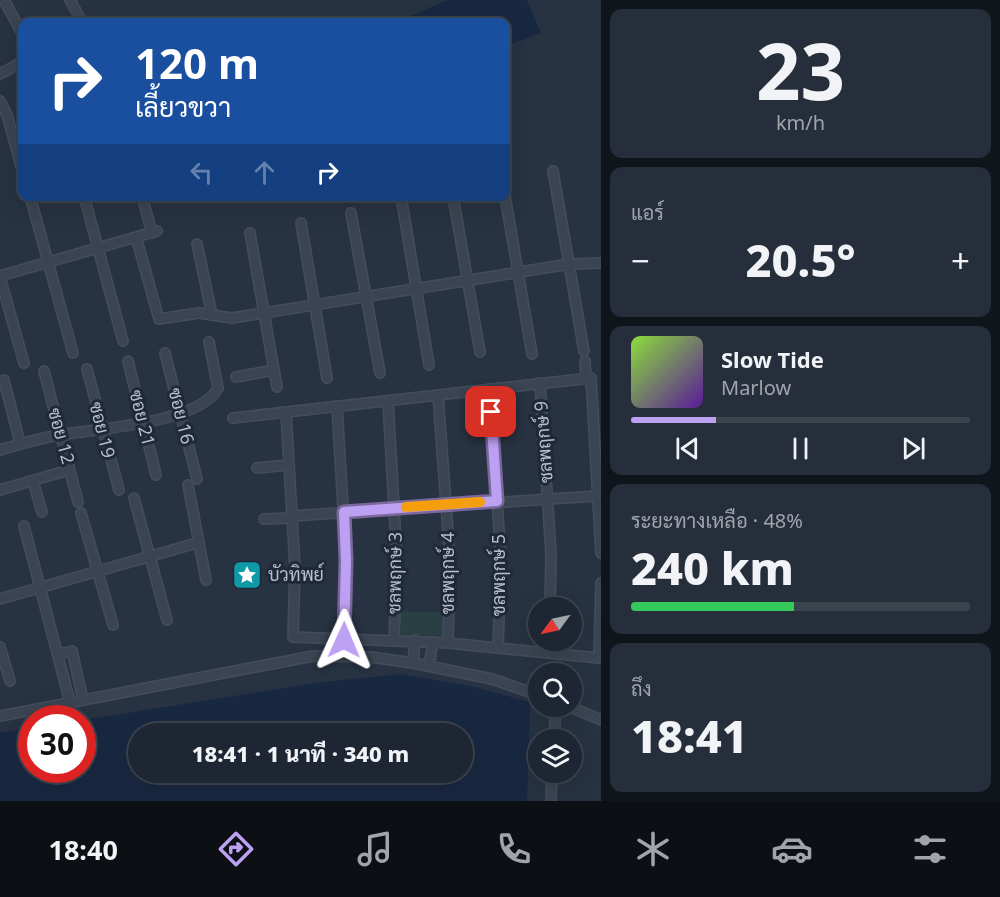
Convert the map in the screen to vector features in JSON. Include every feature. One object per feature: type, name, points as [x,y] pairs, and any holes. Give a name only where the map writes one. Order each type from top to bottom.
[{"type":"street","points":[[4,0],[18,26]]},
{"type":"street","points":[[70,0],[80,18]]},
{"type":"street","points":[[0,74],[18,64]]},
{"type":"street","points":[[0,101],[7,115],[18,155]]},
{"type":"street","points":[[553,171],[584,351]]},
{"type":"street","points":[[31,201],[73,353]]},
{"type":"street","points":[[85,201],[123,342]]},
{"type":"street","points":[[24,363],[0,276],[154,232],[144,201]]},
{"type":"street","points":[[454,201],[480,352]]},
{"type":"street","points":[[506,201],[532,354]]},
{"type":"street","points":[[402,202],[429,365]]},
{"type":"street","points":[[351,213],[380,373]]},
{"type":"street","points":[[301,223],[327,378]]},
{"type":"street","points":[[250,233],[277,387]]},
{"type":"street","points":[[136,237],[159,319],[193,314],[212,315],[225,319],[570,264],[601,263]]},
{"type":"street","points":[[197,244],[212,315]]},
{"type":"street","points":[[0,450],[60,435],[101,431],[141,423],[208,402],[218,388],[209,342]]},
{"type":"street","name":"ซอย 16","points":[[165,353],[197,479]]},
{"type":"street","points":[[585,361],[599,496],[601,553]]},
{"type":"street","name":"ซอย 21","points":[[128,362],[141,423],[156,475]]},
{"type":"street","name":"ซอย 19","points":[[87,369],[101,431],[119,490]]},
{"type":"street","points":[[236,377],[274,370]]},
{"type":"street","name":"ซอย 12","points":[[44,371],[78,502]]},
{"type":"street","points":[[233,418],[588,378]]},
{"type":"street","points":[[4,380],[21,443]]},
{"type":"street","name":"ชลพฤกษ์ 9","points":[[540,383],[551,554],[550,597]]},
{"type":"street","name":"ชลพฤกษ์ 5","points":[[489,389],[501,558],[498,648]]},
{"type":"street","name":"ชลพฤกษ์ 4","points":[[438,395],[450,559],[448,643]]},
{"type":"street","name":"ชลพฤกษ์ 3","points":[[388,401],[397,560],[394,640]]},
{"type":"street","points":[[337,406],[346,560],[344,640]]},
{"type":"street","points":[[286,412],[295,568],[293,637],[415,640],[598,658],[601,584]]},
{"type":"street","points":[[257,468],[289,465]]},
{"type":"street","points":[[0,490],[69,470]]},
{"type":"street","points":[[33,481],[42,512]]},
{"type":"street","points":[[188,485],[197,543],[206,580]]},
{"type":"street","points":[[264,519],[395,507],[599,496]]},
{"type":"street","points":[[134,498],[167,620]]},
{"type":"street","points":[[81,513],[113,625]]},
{"type":"street","points":[[24,526],[42,587],[70,702]]},
{"type":"street","points":[[0,599],[197,543]]},
{"type":"street","points":[[413,663],[415,640]]},
{"type":"street","points":[[429,665],[433,642]]},
{"type":"street","points":[[0,647],[10,681]]},
{"type":"street","points":[[59,654],[72,651],[83,700]]},
{"type":"street","points":[[0,716],[313,656],[362,656],[429,665],[492,680],[528,692]]},
{"type":"street","points":[[582,712],[601,720]]},
{"type":"street","points":[[551,801],[552,783]]},
{"type":"green space","points":[[401,611],[443,612],[442,636],[401,635]]},
{"type":"water","points":[[448,0],[527,0],[541,33],[510,45],[510,18],[405,18]]},
{"type":"water","points":[[401,674],[470,686],[528,701],[527,801],[0,801],[0,733],[18,730],[18,783],[96,783],[96,718],[315,683]]},
{"type":"slow traffic","points":[[406,507],[480,502]]},
{"type":"place","name":"บัวทิพย์","points":[[247,575]]},
{"type":"route","points":[[344,640],[346,560],[344,512],[497,501],[491,412]]}]
